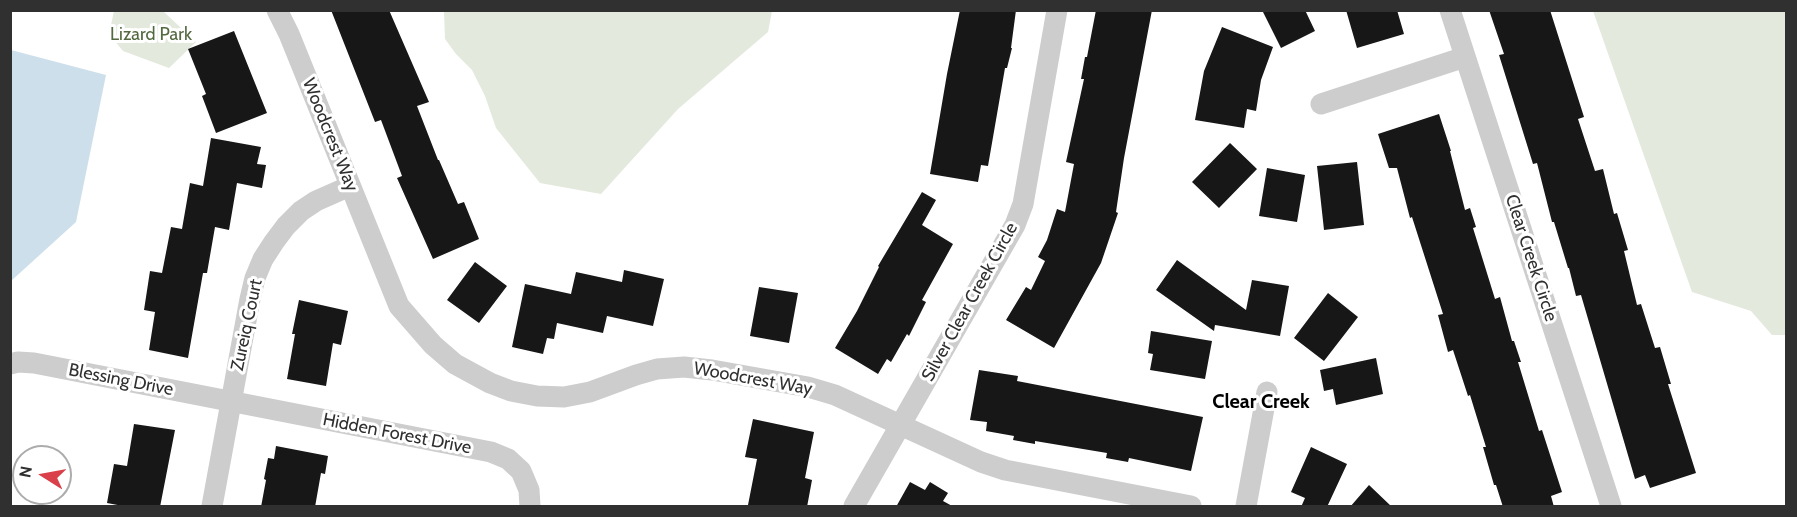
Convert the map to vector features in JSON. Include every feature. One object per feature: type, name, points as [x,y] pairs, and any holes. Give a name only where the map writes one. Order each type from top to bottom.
[{"type":"street","name":"Woodcrest Way","points":[[277,10],[290,34],[399,306],[433,345],[455,364],[490,383],[511,391],[537,396],[564,397],[590,392],[657,369],[684,367],[817,390],[835,395],[981,462],[1005,470],[1191,507]]},
{"type":"street","name":"Silver Clear Creek Circle","points":[[854,507],[1015,225],[1023,204],[1057,10]]},
{"type":"street","name":"Clear Creek Circle","points":[[1450,10],[1611,507]]},
{"type":"street","points":[[1321,104],[1465,57]]},
{"type":"street","name":"Zureiq Court","points":[[212,507],[250,298],[263,259],[286,226],[301,211],[316,201],[350,186]]},
{"type":"street","name":"Blessing Drive","points":[[10,364],[34,363],[232,402]]},
{"type":"street","points":[[1246,507],[1267,392]]},
{"type":"street","name":"Hidden Forest Drive","points":[[232,402],[500,455],[515,464],[521,471],[529,490],[530,507]]},
{"type":"green space","points":[[444,10],[772,11],[768,32],[678,109],[601,194],[540,183],[496,128],[485,96],[472,70],[445,39]]},
{"type":"green space","name":"Lizard Park","points":[[114,11],[165,11],[196,42],[169,68],[123,51],[109,34]]},
{"type":"green space","points":[[1593,11],[1786,11],[1786,335],[1772,335],[1751,311],[1692,292]]},
{"type":"water","points":[[11,50],[106,75],[76,222],[11,281]]},
{"type":"building","points":[[331,10],[389,10],[429,102],[417,106],[438,160],[458,204],[464,202],[479,239],[433,259],[397,178],[402,176],[381,120],[375,122]]},
{"type":"building","points":[[960,10],[1016,10],[1012,48],[1007,68],[1005,68],[988,166],[981,165],[978,182],[930,174]]},
{"type":"building","points":[[1096,10],[1152,10],[1124,158],[1116,212],[1118,213],[1101,263],[1054,348],[1006,320],[1026,287],[1031,290],[1045,261],[1038,257],[1047,240],[1057,209],[1065,212],[1074,164],[1066,162]]},
{"type":"building","points":[[1262,10],[1305,10],[1315,31],[1281,48]]},
{"type":"building","points":[[1346,10],[1397,10],[1404,34],[1357,48]]},
{"type":"building","points":[[1489,10],[1550,10],[1584,117],[1578,119],[1595,171],[1603,169],[1614,214],[1617,213],[1628,250],[1624,251],[1637,305],[1641,304],[1655,348],[1660,347],[1671,384],[1668,384],[1696,473],[1650,488],[1645,475],[1635,479],[1581,295],[1576,296],[1569,268],[1554,222],[1552,222],[1537,163],[1533,164],[1499,55],[1504,54]]},
{"type":"building","points":[[1222,27],[1273,47],[1261,80],[1256,111],[1247,109],[1244,128],[1195,120],[1204,71]]},
{"type":"building","points":[[234,31],[267,113],[216,133],[202,96],[206,94],[188,49]]},
{"type":"building","points":[[1439,114],[1451,151],[1465,210],[1470,208],[1476,227],[1473,228],[1495,299],[1500,297],[1512,341],[1514,341],[1521,362],[1518,362],[1539,431],[1542,430],[1562,492],[1551,496],[1554,507],[1503,507],[1496,485],[1494,485],[1483,447],[1486,447],[1470,395],[1468,396],[1453,350],[1448,352],[1438,315],[1443,314],[1412,217],[1410,218],[1397,168],[1389,168],[1378,134]]},
{"type":"building","points":[[211,138],[261,147],[257,164],[266,165],[262,188],[237,183],[229,230],[215,227],[207,273],[203,273],[188,358],[149,350],[155,312],[144,310],[150,271],[162,273],[171,227],[182,229],[190,183],[203,186]]},
{"type":"building","points":[[1230,143],[1257,169],[1219,208],[1192,182]]},
{"type":"building","points":[[1357,162],[1364,225],[1324,230],[1317,166]]},
{"type":"building","points":[[1267,168],[1305,175],[1297,222],[1259,216]]},
{"type":"building","points":[[922,192],[936,200],[922,225],[953,244],[922,300],[926,302],[909,336],[907,334],[891,362],[887,359],[878,374],[835,348],[857,311],[878,266]]},
{"type":"building","points":[[1177,260],[1246,310],[1252,280],[1289,286],[1280,336],[1215,325],[1214,331],[1156,290]]},
{"type":"building","points":[[475,262],[507,286],[479,323],[447,300]]},
{"type":"building","points":[[624,270],[664,279],[653,326],[607,316],[603,333],[557,323],[554,339],[547,338],[543,354],[512,347],[525,284],[571,294],[576,272],[622,282]]},
{"type":"building","points":[[759,287],[798,293],[789,343],[750,336]]},
{"type":"building","points":[[1328,293],[1358,317],[1324,361],[1294,338]]},
{"type":"building","points":[[299,300],[348,311],[341,345],[333,343],[326,386],[287,379],[295,334],[292,334]]},
{"type":"building","points":[[1151,331],[1212,341],[1205,379],[1150,370],[1153,354],[1148,353]]},
{"type":"building","points":[[1376,358],[1383,394],[1336,405],[1333,389],[1324,391],[1320,370]]},
{"type":"building","points":[[979,370],[1018,376],[1017,381],[1203,417],[1191,471],[1129,458],[1128,462],[1106,458],[1107,453],[1035,441],[1035,444],[1013,440],[1014,436],[986,431],[987,422],[970,420]]},
{"type":"building","points":[[753,419],[814,432],[805,478],[812,480],[807,507],[748,505],[757,459],[745,457]]},
{"type":"building","points":[[134,424],[175,430],[160,507],[128,507],[107,503],[114,464],[127,466]]},
{"type":"building","points":[[276,446],[328,456],[325,474],[321,473],[315,507],[261,507],[268,458],[274,459]]},
{"type":"building","points":[[1311,447],[1347,464],[1327,507],[1301,507],[1305,498],[1291,492]]},
{"type":"building","points":[[910,482],[925,490],[930,482],[948,493],[943,501],[954,507],[896,507]]},
{"type":"building","points":[[1369,485],[1392,507],[1350,507]]},
{"type":"district","name":"Clear Creek","points":[[1261,402]]}]
